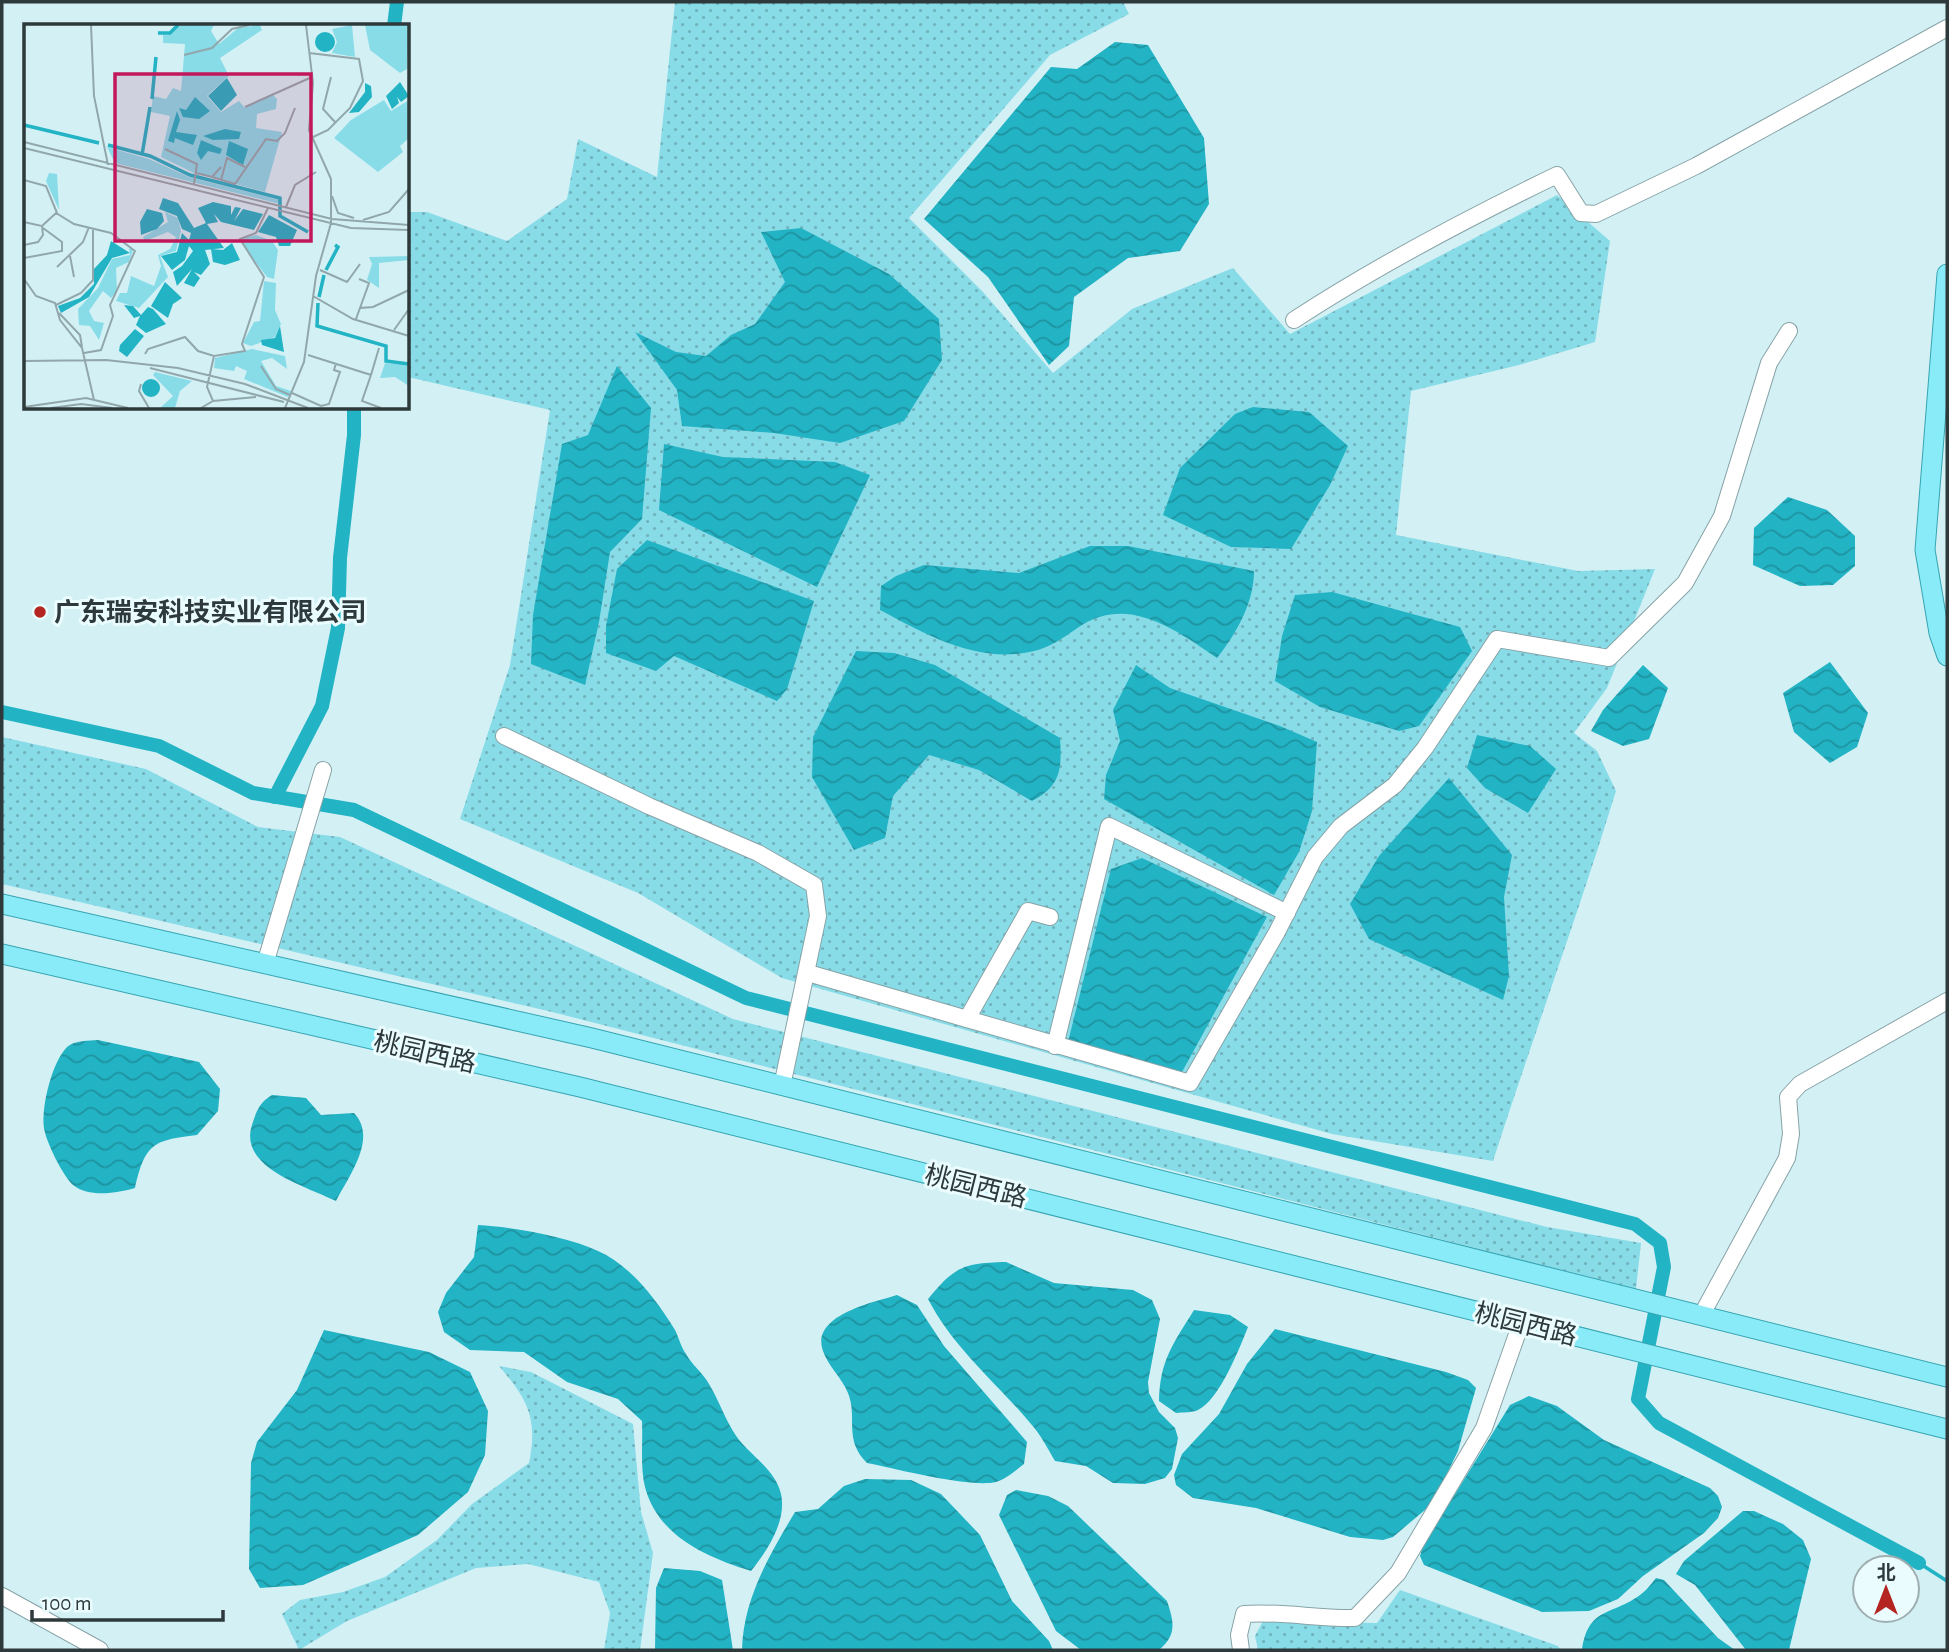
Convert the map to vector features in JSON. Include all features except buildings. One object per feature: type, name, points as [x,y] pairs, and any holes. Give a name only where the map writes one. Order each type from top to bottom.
[{"type":"main road","points":[[1947,274],[1925,550],[1947,656]]},
{"type":"main road","name":"桃园西路","points":[[2,904],[592,1038],[1947,1377]]},
{"type":"main road","name":"桃园西路","points":[[2,954],[580,1087],[1947,1429]]},
{"type":"street","points":[[1294,320],[1354,280],[1470,216],[1557,175],[1581,213],[1596,214],[1696,166],[1947,28]]},
{"type":"street","points":[[808,973],[1190,1083],[1287,914],[1315,857],[1341,826],[1395,785],[1426,748],[1497,639],[1609,658],[1685,583],[1722,516],[1769,363],[1789,331]]},
{"type":"street","points":[[504,736],[649,806],[758,853],[814,886],[818,916],[782,1086]]},
{"type":"street","points":[[265,964],[323,770]]},
{"type":"street","points":[[1055,1046],[1109,826],[1287,914]]},
{"type":"street","points":[[967,1019],[1028,911],[1050,917]]},
{"type":"street","points":[[1692,1313],[1787,1158],[1791,1134],[1788,1097],[1800,1084],[1947,1001]]},
{"type":"street","points":[[1241,1650],[1239,1635],[1244,1614],[1265,1612],[1323,1619],[1355,1618],[1398,1573],[1484,1427],[1521,1323]]},
{"type":"street","points":[[2,1596],[100,1650]]},
{"type":"shaded area","points":[[675,2],[1123,2],[1129,14],[1050,55],[909,218],[983,292],[1053,373],[1132,309],[1233,268],[1290,334],[1557,195],[1610,241],[1595,342],[1519,365],[1411,391],[1396,535],[1578,571],[1655,569],[1607,688],[1574,733],[1597,751],[1616,791],[1493,1161],[1332,1134],[782,978],[638,893],[460,819],[510,665],[550,410],[410,377],[410,212],[427,212],[507,241],[567,199],[578,139],[657,177]]},
{"type":"shaded area","points":[[2,737],[146,769],[258,827],[340,837],[733,1019],[1547,1227],[1641,1243],[1636,1289],[548,1011],[2,884]]},
{"type":"shaded area","points":[[499,1366],[531,1372],[633,1424],[641,1512],[653,1553],[640,1650],[604,1650],[610,1613],[599,1582],[528,1564],[476,1568],[347,1621],[299,1650],[282,1614],[300,1600],[343,1592],[385,1577],[437,1540],[472,1504],[529,1463],[532,1434],[528,1410],[517,1389]]},
{"type":"shaded area","points":[[1400,1590],[1558,1646],[1561,1650],[1258,1650],[1255,1636],[1263,1621],[1377,1623]]},
{"type":"water","points":[[1115,42],[1148,45],[1204,138],[1209,204],[1180,251],[1128,258],[1074,297],[1069,346],[1049,365],[988,277],[924,219],[1051,67],[1077,69]]},
{"type":"water","points":[[801,228],[889,274],[939,319],[942,360],[904,421],[840,443],[774,433],[682,426],[677,390],[635,332],[676,352],[706,356],[731,335],[755,324],[785,282],[761,232]]},
{"type":"water","points":[[617,366],[651,408],[642,519],[610,552],[599,622],[585,685],[531,664],[533,615],[562,444],[588,435]]},
{"type":"water","points":[[1253,407],[1309,412],[1348,446],[1330,485],[1291,549],[1231,547],[1163,515],[1180,468],[1235,414]]},
{"type":"water","points":[[664,444],[723,457],[835,462],[870,475],[817,587],[659,510]]},
{"type":"water","points":[[1788,497],[1827,510],[1855,536],[1855,566],[1833,585],[1800,586],[1753,565],[1754,528]]},
{"type":"water","points":[[647,540],[814,601],[787,689],[777,701],[674,656],[656,671],[606,653],[606,626],[617,569]]},
{"type":"water","points":[[1090,546],[1128,546],[1254,571],[1251,595],[1243,618],[1217,658],[1170,628],[1135,615],[1100,617],[1044,648],[1026,653],[997,654],[945,642],[880,610],[881,586],[896,576],[924,565],[1019,573]]},
{"type":"water","points":[[1332,592],[1460,627],[1472,651],[1419,726],[1399,731],[1320,707],[1275,681],[1282,636],[1295,595]]},
{"type":"water","points":[[856,651],[894,653],[935,665],[1060,738],[1060,768],[1054,783],[1032,801],[979,770],[929,755],[893,796],[885,838],[854,850],[812,777],[813,737]]},
{"type":"water","points":[[1830,662],[1868,713],[1857,747],[1830,763],[1794,732],[1783,693]]},
{"type":"water","points":[[1136,665],[1170,688],[1280,726],[1317,742],[1312,811],[1299,852],[1274,895],[1104,799],[1106,775],[1120,741],[1113,710]]},
{"type":"water","points":[[1643,665],[1668,688],[1649,739],[1623,746],[1591,731],[1603,710]]},
{"type":"water","points":[[1477,735],[1530,746],[1556,769],[1528,813],[1485,788],[1467,768]]},
{"type":"water","points":[[1449,778],[1512,855],[1504,897],[1509,976],[1503,1000],[1369,939],[1350,904],[1379,856]]},
{"type":"water","points":[[1142,858],[1267,917],[1182,1072],[1068,1042],[1111,869]]},
{"type":"water","points":[[98,1040],[199,1062],[220,1089],[218,1111],[197,1135],[161,1142],[147,1153],[135,1188],[104,1193],[87,1192],[69,1181],[48,1142],[44,1128],[44,1109],[49,1085],[62,1054],[74,1043]]},
{"type":"water","points":[[272,1095],[306,1098],[321,1115],[354,1113],[361,1123],[363,1134],[359,1157],[336,1201],[278,1174],[255,1153],[250,1140],[252,1125],[259,1107]]},
{"type":"water","points":[[478,1225],[539,1233],[598,1251],[632,1274],[660,1307],[688,1358],[709,1384],[733,1431],[778,1484],[782,1504],[778,1525],[769,1545],[751,1571],[701,1551],[672,1531],[661,1519],[651,1504],[643,1479],[642,1421],[618,1399],[567,1382],[524,1352],[470,1350],[444,1332],[438,1312],[446,1293],[474,1257]]},
{"type":"water","points":[[1006,1262],[1054,1283],[1133,1290],[1152,1300],[1160,1319],[1148,1382],[1149,1393],[1159,1412],[1175,1428],[1178,1438],[1172,1469],[1165,1478],[1145,1484],[1113,1483],[1086,1466],[1055,1461],[1035,1428],[950,1334],[928,1299],[946,1279],[961,1268]]},
{"type":"water","points":[[897,1295],[917,1305],[944,1346],[1027,1442],[1024,1464],[1003,1479],[984,1483],[952,1480],[867,1463],[860,1454],[853,1437],[851,1402],[825,1356],[822,1339],[826,1328],[835,1319],[860,1306]]},
{"type":"water","points":[[1194,1310],[1230,1315],[1248,1327],[1228,1373],[1214,1395],[1198,1410],[1176,1413],[1159,1401],[1162,1374],[1174,1343]]},
{"type":"water","points":[[1275,1329],[1446,1372],[1468,1380],[1476,1388],[1458,1451],[1439,1490],[1426,1509],[1393,1537],[1383,1540],[1350,1537],[1256,1508],[1193,1498],[1176,1485],[1174,1475],[1182,1454],[1219,1414],[1247,1364]]},
{"type":"water","points":[[324,1330],[429,1352],[470,1372],[488,1411],[485,1455],[468,1492],[418,1535],[303,1585],[260,1588],[249,1569],[251,1463],[257,1442],[297,1390]]},
{"type":"water","points":[[1529,1396],[1557,1406],[1604,1440],[1710,1488],[1718,1496],[1722,1507],[1718,1518],[1704,1533],[1643,1576],[1618,1599],[1589,1611],[1542,1612],[1424,1565],[1420,1556],[1423,1546],[1510,1405]]},
{"type":"water","points":[[865,1479],[911,1480],[941,1494],[980,1535],[1012,1601],[1049,1641],[1053,1650],[742,1650],[747,1613],[753,1595],[795,1512],[818,1509],[844,1486]]},
{"type":"water","points":[[1016,1490],[1048,1496],[1068,1506],[1167,1601],[1172,1628],[1169,1639],[1159,1650],[1081,1650],[1056,1631],[999,1515],[1007,1495]]},
{"type":"water","points":[[1743,1511],[1754,1511],[1783,1524],[1803,1540],[1811,1559],[1789,1650],[1746,1650],[1695,1585],[1676,1574],[1684,1561]]},
{"type":"water","points":[[664,1568],[700,1571],[722,1580],[733,1650],[655,1650],[656,1588]]},
{"type":"water","points":[[1656,1578],[1664,1580],[1718,1638],[1735,1650],[1582,1650],[1585,1636],[1595,1619],[1640,1595]]},
{"type":"waterway","points":[[394,24],[397,2]]},
{"type":"waterway","points":[[275,797],[322,706],[338,628],[340,558],[354,435],[354,410]]},
{"type":"waterway","points":[[2,712],[159,746],[253,793],[354,810],[746,998],[1635,1224],[1660,1243],[1664,1267],[1638,1399],[1659,1423],[1902,1554]]},
{"type":"waterway","points":[[1921,1564],[1947,1581]]},
{"type":"place","name":"广东瑞安科技实业有限公司","points":[[40,612]]}]
